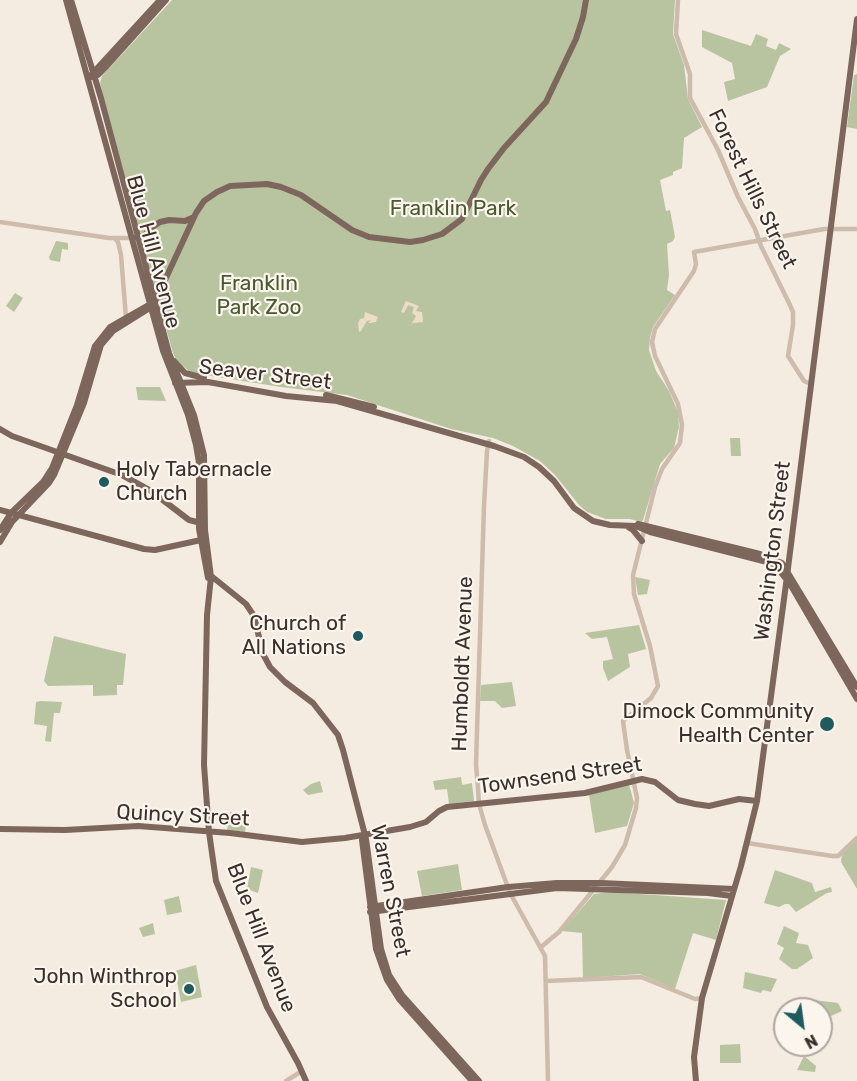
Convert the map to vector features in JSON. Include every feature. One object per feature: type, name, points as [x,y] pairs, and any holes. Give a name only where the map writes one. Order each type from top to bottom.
[{"type":"main road","name":"Blue Hill Avenue","points":[[66,0],[92,76]]},
{"type":"main road","name":"Blue Hill Avenue","points":[[72,0],[131,238],[178,382],[197,426],[204,455],[201,540],[206,570]]},
{"type":"main road","points":[[155,9],[160,0]]},
{"type":"main road","points":[[92,76],[105,68],[155,9],[166,0]]},
{"type":"main road","points":[[0,530],[49,483],[84,403],[101,345],[113,331],[152,305],[194,216],[202,204],[220,190],[237,185],[261,184],[281,187],[301,195],[352,230],[369,237],[410,242],[442,234],[462,219],[488,169],[546,102],[574,43],[586,0]]},
{"type":"main road","name":"Washington Street","points":[[696,1081],[694,1057],[702,998],[757,801],[857,19]]},
{"type":"main road","points":[[131,238],[144,236],[160,222],[189,221],[194,216]]},
{"type":"main road","points":[[180,221],[187,225],[186,233]]},
{"type":"main road","name":"Blue Hill Avenue","points":[[152,305],[190,422],[199,463],[202,521],[210,581],[204,765],[209,832],[216,881],[267,1007],[306,1081]]},
{"type":"main road","points":[[62,453],[94,346],[108,329],[152,305]]},
{"type":"main road","points":[[169,353],[183,372],[204,378]]},
{"type":"main road","name":"Seaver Street","points":[[178,382],[204,378],[277,391],[348,399],[517,454],[539,467],[574,508],[588,519],[601,524],[645,527]]},
{"type":"main road","points":[[185,394],[186,387],[193,381]]},
{"type":"main road","name":"Seaver Street","points":[[178,382],[193,381],[343,402],[515,450],[538,463],[589,516],[602,521],[629,522],[645,527]]},
{"type":"main road","points":[[0,429],[12,436],[114,471],[142,485],[184,515],[202,521]]},
{"type":"main road","points":[[0,510],[144,549],[160,549],[201,540]]},
{"type":"main road","points":[[0,542],[15,514]]},
{"type":"main road","points":[[622,525],[633,530],[642,541]]},
{"type":"main road","points":[[645,527],[765,555],[781,562],[788,570],[857,687]]},
{"type":"main road","points":[[645,527],[769,562],[777,568],[787,579],[857,699]]},
{"type":"main road","name":"Warren Street","points":[[206,570],[210,581],[246,604],[254,616],[263,654],[270,667],[285,682],[313,703],[336,731],[344,750],[369,860],[372,909],[379,960],[392,990],[472,1081]]},
{"type":"main road","name":"Townsend Street","points":[[362,835],[417,826],[444,808],[585,793],[645,778],[653,780],[678,800],[704,806],[739,799],[757,801]]},
{"type":"main road","name":"Quincy Street","points":[[0,829],[65,830],[138,826],[299,842],[362,835]]},
{"type":"main road","points":[[607,875],[613,884]]},
{"type":"main road","points":[[372,909],[557,883],[733,893]]},
{"type":"main road","points":[[509,890],[586,888],[613,884],[733,893]]},
{"type":"main road","points":[[586,888],[589,897]]},
{"type":"main road","name":"Warren Street","points":[[372,909],[383,958],[394,984],[479,1081]]},
{"type":"street","name":"Forest Hills Street","points":[[678,0],[676,34],[690,74],[690,98],[723,159],[738,197],[793,312],[788,356],[804,381],[811,384]]},
{"type":"street","points":[[0,222],[114,238],[131,238]]},
{"type":"street","points":[[540,947],[559,932],[621,855],[631,828],[637,801],[623,722],[651,698],[658,686],[650,646],[632,583],[660,473],[680,443],[682,424],[678,404],[655,356],[652,342],[654,329],[694,272],[696,264],[694,252],[830,228],[857,229]]},
{"type":"street","points":[[114,238],[118,241],[121,255],[126,318]]},
{"type":"street","points":[[121,255],[124,242],[131,238]]},
{"type":"street","name":"Humboldt Avenue","points":[[489,443],[484,506],[476,764],[479,804],[509,890],[545,959],[548,1081]]},
{"type":"street","points":[[747,843],[838,856],[857,837]]},
{"type":"street","points":[[546,981],[641,977],[695,999],[702,998]]},
{"type":"street","points":[[286,1081],[302,1071]]},
{"type":"green space","name":"Franklin Park","points":[[172,0],[675,0],[673,34],[684,65],[688,99],[702,127],[684,138],[682,168],[673,172],[673,175],[660,180],[666,211],[670,210],[675,237],[667,244],[669,275],[667,290],[675,295],[653,327],[649,350],[656,371],[669,391],[678,412],[679,427],[674,448],[660,464],[641,522],[630,519],[606,519],[587,512],[540,461],[493,438],[451,429],[347,395],[192,373],[177,362],[141,240],[100,83],[102,76]]},
{"type":"green space","points":[[702,30],[751,46],[756,34],[768,39],[766,46],[776,50],[779,43],[791,49],[780,56],[767,87],[728,101],[724,82],[735,79],[732,63],[702,47]]},
{"type":"green space","points":[[857,74],[857,129],[847,127],[854,75]]},
{"type":"green space","points":[[56,241],[68,243],[68,250],[62,249],[60,262],[50,260],[49,257]]},
{"type":"green space","points":[[15,293],[23,298],[14,312],[6,306]]},
{"type":"green space","points":[[136,387],[160,387],[166,401],[138,400]]},
{"type":"green space","points":[[730,438],[740,438],[741,456],[731,456]]},
{"type":"green space","points":[[635,577],[650,580],[647,594],[638,595]]},
{"type":"green space","points":[[639,625],[646,649],[628,654],[630,667],[608,681],[603,661],[613,659],[607,637],[592,639],[585,633]]},
{"type":"green space","points":[[54,636],[126,654],[123,685],[117,685],[117,695],[93,696],[93,685],[48,686],[44,681]]},
{"type":"green space","points":[[512,682],[516,706],[502,708],[495,701],[480,701],[481,685]]},
{"type":"green space","points":[[36,702],[62,702],[60,713],[54,713],[51,742],[45,741],[47,726],[34,724]]},
{"type":"green space","points":[[461,777],[462,785],[472,783],[474,801],[449,804],[447,789],[435,790],[433,781]]},
{"type":"green space","points":[[320,781],[323,792],[308,795],[303,790],[311,784]]},
{"type":"green space","points":[[629,784],[634,803],[627,826],[595,833],[589,795]]},
{"type":"green space","points":[[230,812],[248,814],[245,832],[227,830]]},
{"type":"green space","points":[[857,840],[857,889],[841,862],[842,854]]},
{"type":"green space","points":[[458,864],[462,890],[422,896],[417,871]]},
{"type":"green space","points":[[251,867],[263,870],[258,893],[247,889]]},
{"type":"green space","points":[[775,870],[812,883],[815,892],[831,887],[832,892],[796,912],[789,904],[779,907],[764,903]]},
{"type":"green space","points":[[611,892],[726,900],[716,940],[693,933],[675,989],[640,974],[583,978],[582,933],[562,931],[594,894]]},
{"type":"green space","points":[[179,896],[182,912],[167,915],[164,900]]},
{"type":"green space","points":[[153,923],[155,934],[143,937],[139,928]]},
{"type":"green space","points":[[784,926],[799,933],[796,943],[808,945],[813,958],[797,969],[792,969],[779,959],[784,948],[777,944]]},
{"type":"green space","points":[[196,965],[202,997],[181,1002],[175,971]]},
{"type":"green space","points":[[745,972],[777,979],[771,992],[763,990],[761,993],[743,988]]},
{"type":"green space","points":[[833,1002],[838,1003],[842,1011],[833,1015]]},
{"type":"green space","points":[[740,1044],[741,1063],[720,1063],[720,1045]]},
{"type":"green space","points":[[804,1057],[816,1066],[815,1072],[797,1070]]},
{"type":"shaded area","points":[[406,301],[419,306],[416,311],[422,312],[423,322],[413,323],[410,327],[416,316],[412,313],[414,307],[408,305],[404,313],[401,312]]},
{"type":"shaded area","points":[[365,312],[378,317],[376,322],[368,323],[371,320],[367,321],[359,332],[358,323],[364,318]]},
{"type":"place","name":"Holy Tabernacle Church","points":[[104,482]]},
{"type":"place","name":"Church of All Nations","points":[[358,636]]},
{"type":"place","name":"Dimock Community Health Center","points":[[827,724]]},
{"type":"place","name":"John Winthrop School","points":[[189,989]]},
{"type":"park label","name":"Franklin Park Zoo","points":[[259,296]]}]
